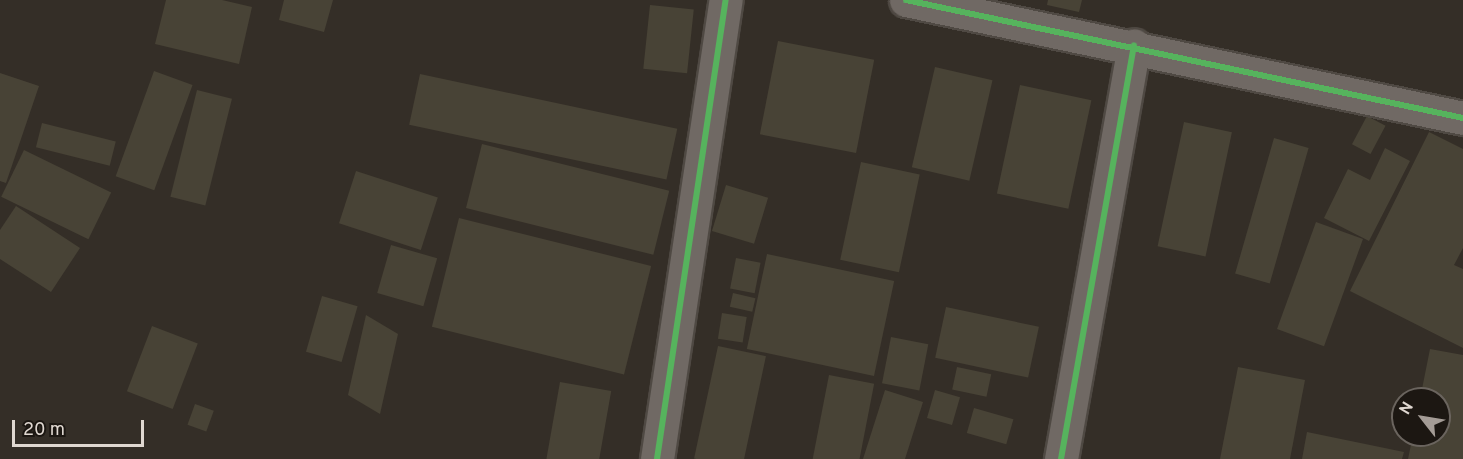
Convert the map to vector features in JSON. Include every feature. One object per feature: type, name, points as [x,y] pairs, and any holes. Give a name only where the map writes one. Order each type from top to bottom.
[{"type":"street","points":[[657,459],[726,0]]},
{"type":"street","points":[[906,0],[1134,45],[1463,118]]},
{"type":"street","points":[[1062,459],[1134,45]]},
{"type":"building","points":[[166,0],[222,0],[252,7],[239,64],[155,44]]},
{"type":"building","points":[[284,0],[333,0],[324,32],[279,20]]},
{"type":"building","points":[[1048,0],[1082,0],[1079,12],[1047,5]]},
{"type":"building","points":[[650,5],[694,10],[687,73],[643,69]]},
{"type":"building","points":[[778,41],[874,60],[856,153],[760,134]]},
{"type":"building","points":[[935,67],[992,80],[969,181],[912,167]]},
{"type":"building","points":[[154,71],[193,85],[154,190],[116,176]]},
{"type":"building","points":[[0,73],[39,86],[6,183],[0,181]]},
{"type":"building","points":[[420,74],[677,129],[666,180],[409,125]]},
{"type":"building","points":[[1020,85],[1091,100],[1068,209],[997,194]]},
{"type":"building","points":[[197,90],[232,99],[205,205],[170,197]]},
{"type":"building","points":[[1367,116],[1386,126],[1371,154],[1352,144]]},
{"type":"building","points":[[1184,122],[1232,132],[1206,256],[1158,246]]},
{"type":"building","points":[[42,123],[116,141],[110,166],[36,147]]},
{"type":"building","points":[[1429,132],[1463,149],[1463,248],[1454,265],[1463,269],[1463,348],[1350,291]]},
{"type":"building","points":[[1274,138],[1309,148],[1270,283],[1235,274]]},
{"type":"building","points":[[482,144],[669,191],[653,255],[466,208]]},
{"type":"building","points":[[1385,148],[1410,161],[1369,241],[1324,218],[1348,169],[1370,180]]},
{"type":"building","points":[[24,150],[111,193],[88,239],[1,197]]},
{"type":"building","points":[[861,162],[920,174],[899,272],[840,260]]},
{"type":"building","points":[[356,171],[438,198],[421,250],[339,223]]},
{"type":"building","points":[[726,185],[768,198],[754,244],[712,231]]},
{"type":"building","points":[[16,206],[80,248],[51,292],[0,259],[0,230]]},
{"type":"building","points":[[459,218],[651,266],[624,375],[432,327]]},
{"type":"building","points":[[1316,222],[1363,239],[1324,346],[1277,329]]},
{"type":"building","points":[[391,245],[437,258],[423,306],[377,293]]},
{"type":"building","points":[[767,254],[894,281],[874,376],[747,349]]},
{"type":"building","points":[[736,258],[761,263],[755,293],[730,288]]},
{"type":"building","points":[[733,293],[755,298],[752,312],[730,307]]},
{"type":"building","points":[[322,296],[358,306],[342,362],[306,352]]},
{"type":"building","points":[[946,307],[1039,327],[1028,378],[935,358]]},
{"type":"building","points":[[722,313],[747,317],[743,343],[718,339]]},
{"type":"building","points":[[366,315],[398,334],[380,414],[348,395]]},
{"type":"building","points":[[152,326],[198,344],[173,409],[127,391]]},
{"type":"building","points":[[891,337],[928,344],[919,390],[882,383]]},
{"type":"building","points":[[718,346],[766,356],[744,459],[694,458]]},
{"type":"building","points":[[1430,349],[1463,355],[1463,459],[1408,459],[1410,447],[1451,447],[1451,387],[1422,387]]},
{"type":"building","points":[[957,367],[991,374],[986,397],[952,389]]},
{"type":"building","points":[[1238,367],[1305,380],[1290,459],[1220,459]]},
{"type":"building","points":[[829,375],[874,384],[860,459],[813,459]]},
{"type":"building","points":[[560,382],[611,391],[599,459],[546,459]]},
{"type":"building","points":[[885,390],[923,402],[905,459],[863,459]]},
{"type":"building","points":[[935,390],[960,397],[952,425],[927,418]]},
{"type":"building","points":[[195,404],[214,411],[206,432],[187,425]]},
{"type":"building","points":[[974,408],[1013,419],[1006,444],[967,433]]},
{"type":"building","points":[[1307,432],[1404,452],[1402,459],[1302,459]]},
{"type":"cycle path","points":[[657,459],[726,0]]},
{"type":"cycle path","points":[[906,0],[1463,118]]},
{"type":"cycle path","points":[[1061,459],[1134,45]]}]
